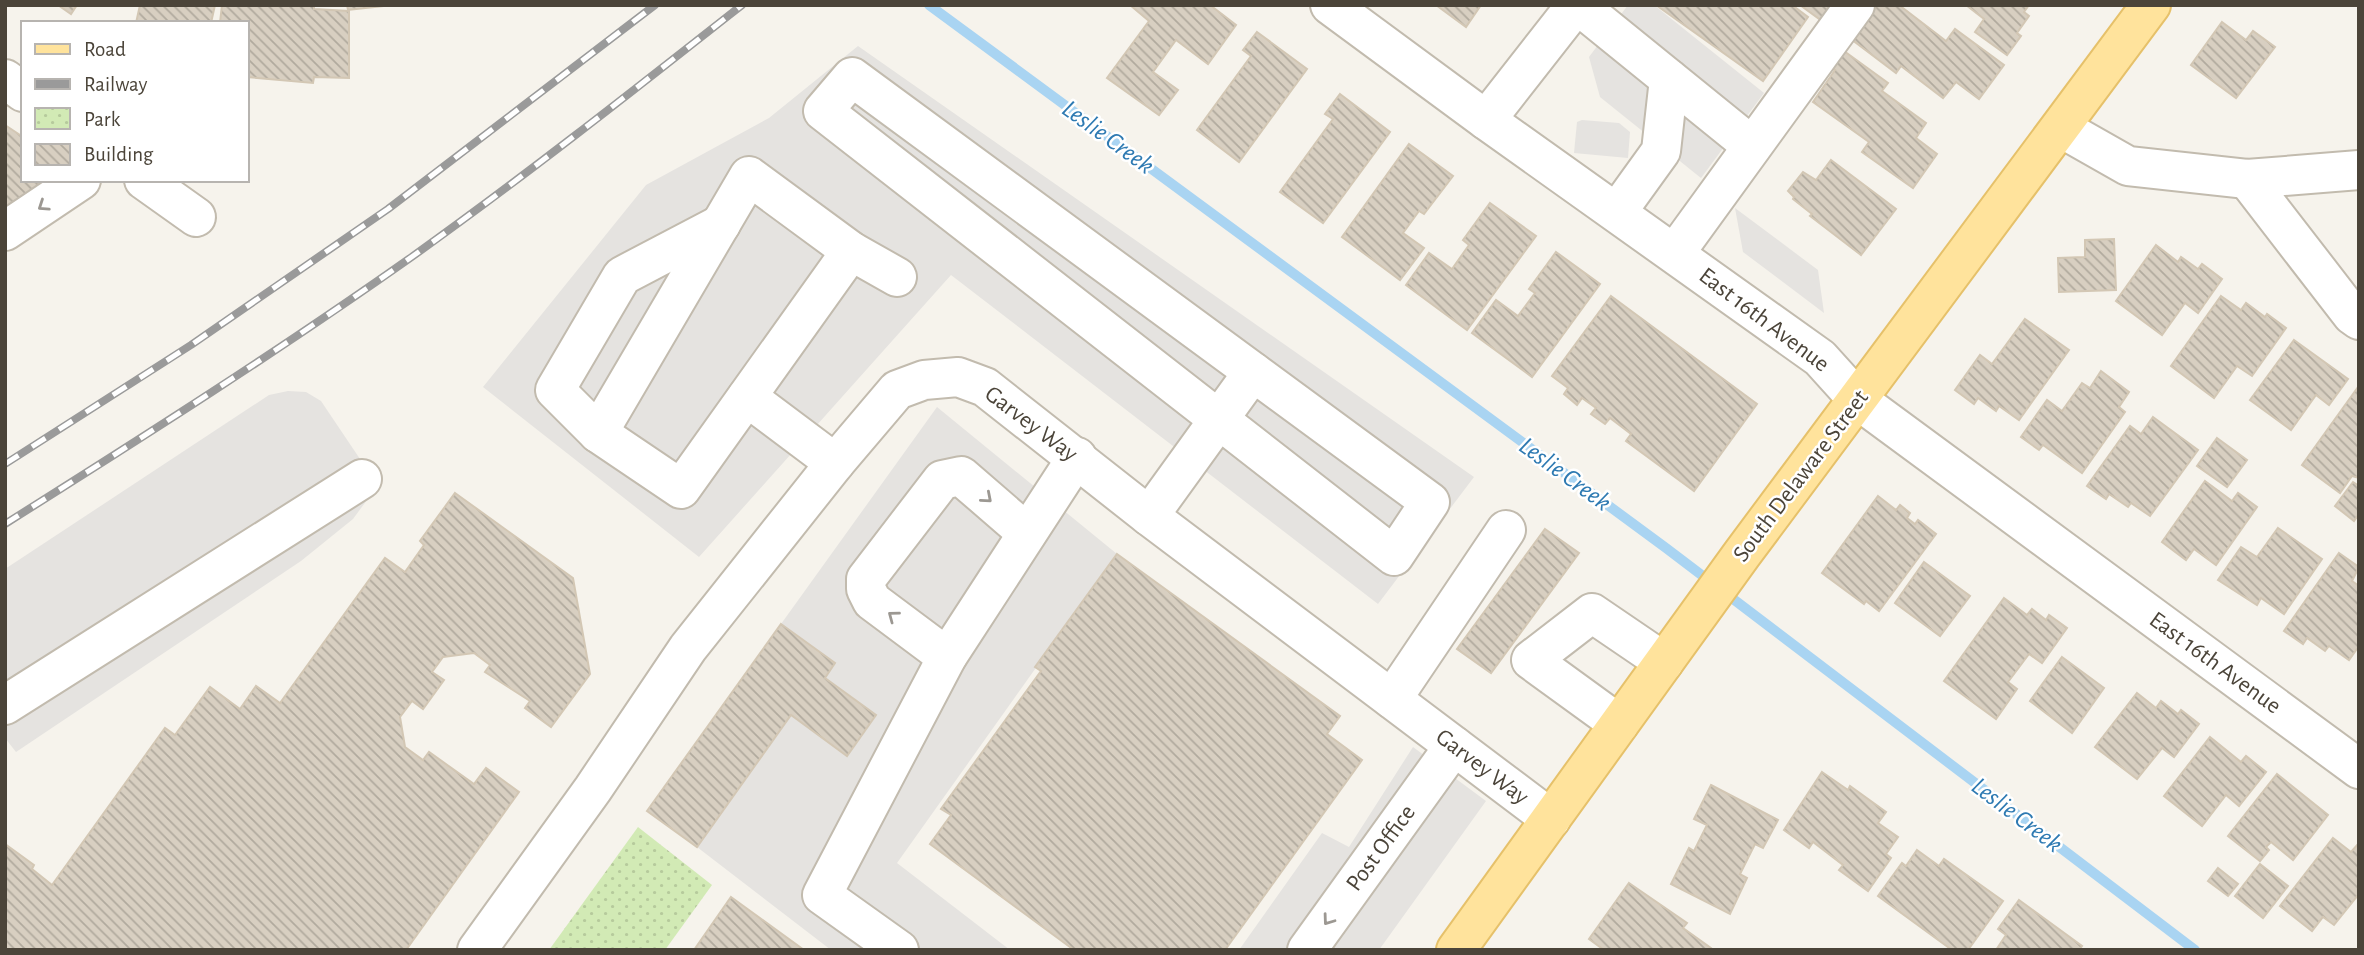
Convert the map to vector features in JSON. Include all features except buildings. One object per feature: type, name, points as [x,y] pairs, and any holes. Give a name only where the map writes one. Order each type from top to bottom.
[{"type":"main road","name":"South Delaware Street","points":[[1456,950],[1742,554],[2151,5]]},
{"type":"street","name":"East 16th Avenue","points":[[1330,5],[1486,120],[1820,358],[1858,400],[2359,769]]},
{"type":"street","points":[[1486,120],[1577,5],[1752,146]]},
{"type":"street","points":[[1675,253],[1855,5]]},
{"type":"street","points":[[852,77],[1430,502],[1394,556],[1011,258],[823,111],[852,77]]},
{"type":"street","points":[[5,79],[21,91]]},
{"type":"street","points":[[1617,212],[1661,151],[1669,79]]},
{"type":"street","points":[[2061,128],[2128,166],[2247,179],[2359,170]]},
{"type":"street","points":[[598,433],[749,176],[851,251],[897,277]]},
{"type":"street","points":[[2247,179],[2352,315],[2359,320]]},
{"type":"street","points":[[5,232],[78,182]]},
{"type":"street","points":[[147,182],[196,217]]},
{"type":"street","points":[[1011,258],[1041,216]]},
{"type":"street","points":[[721,224],[622,276],[555,390],[598,433],[681,489],[851,251]]},
{"type":"street","points":[[1149,516],[1253,372]]},
{"type":"street","name":"Garvey Way","points":[[477,950],[593,789],[688,648],[835,463],[897,390],[924,380],[958,377],[985,387],[1149,516],[1550,819]]},
{"type":"street","points":[[747,397],[835,463]]},
{"type":"street","points":[[899,950],[822,895],[947,657],[1077,457]]},
{"type":"street","points":[[947,657],[872,601],[866,589],[866,579],[942,480],[948,477],[961,476],[1027,533]]},
{"type":"street","points":[[5,705],[362,480]]},
{"type":"street","points":[[1392,699],[1506,530]]},
{"type":"street","points":[[1619,724],[1531,660],[1592,614],[1664,662]]},
{"type":"street","name":"Post Office","points":[[1307,950],[1454,746]]},
{"type":"green space","points":[[638,827],[712,885],[665,950],[549,950]]},
{"type":"shaded area","points":[[1628,5],[1654,5],[1764,93],[1701,178],[1600,97],[1589,57]]},
{"type":"shaded area","points":[[858,46],[1474,477],[1378,604],[951,275],[699,557],[483,387],[646,185],[769,118]]},
{"type":"shaded area","points":[[1582,120],[1619,123],[1630,132],[1628,158],[1574,153],[1577,122]]},
{"type":"shaded area","points":[[1735,208],[1818,270],[1824,313],[1743,252]]},
{"type":"shaded area","points":[[288,391],[306,392],[321,401],[364,465],[371,481],[367,500],[353,519],[301,561],[16,752],[5,738],[5,569],[269,395]]},
{"type":"shaded area","points":[[937,407],[1117,554],[897,863],[1010,950],[831,950],[697,847],[791,715],[847,755],[876,716],[825,678],[835,663],[781,624]]},
{"type":"shaded area","points":[[1413,747],[1486,801],[1379,950],[1239,950],[1322,833],[1349,847]]},
{"type":"waterway","name":"Leslie Creek","points":[[929,5],[1666,548],[2195,950]]},
{"type":"railway","points":[[5,464],[191,345],[388,209],[655,5]]},
{"type":"railway","points":[[5,524],[160,426],[413,256],[538,164],[742,5]]}]
